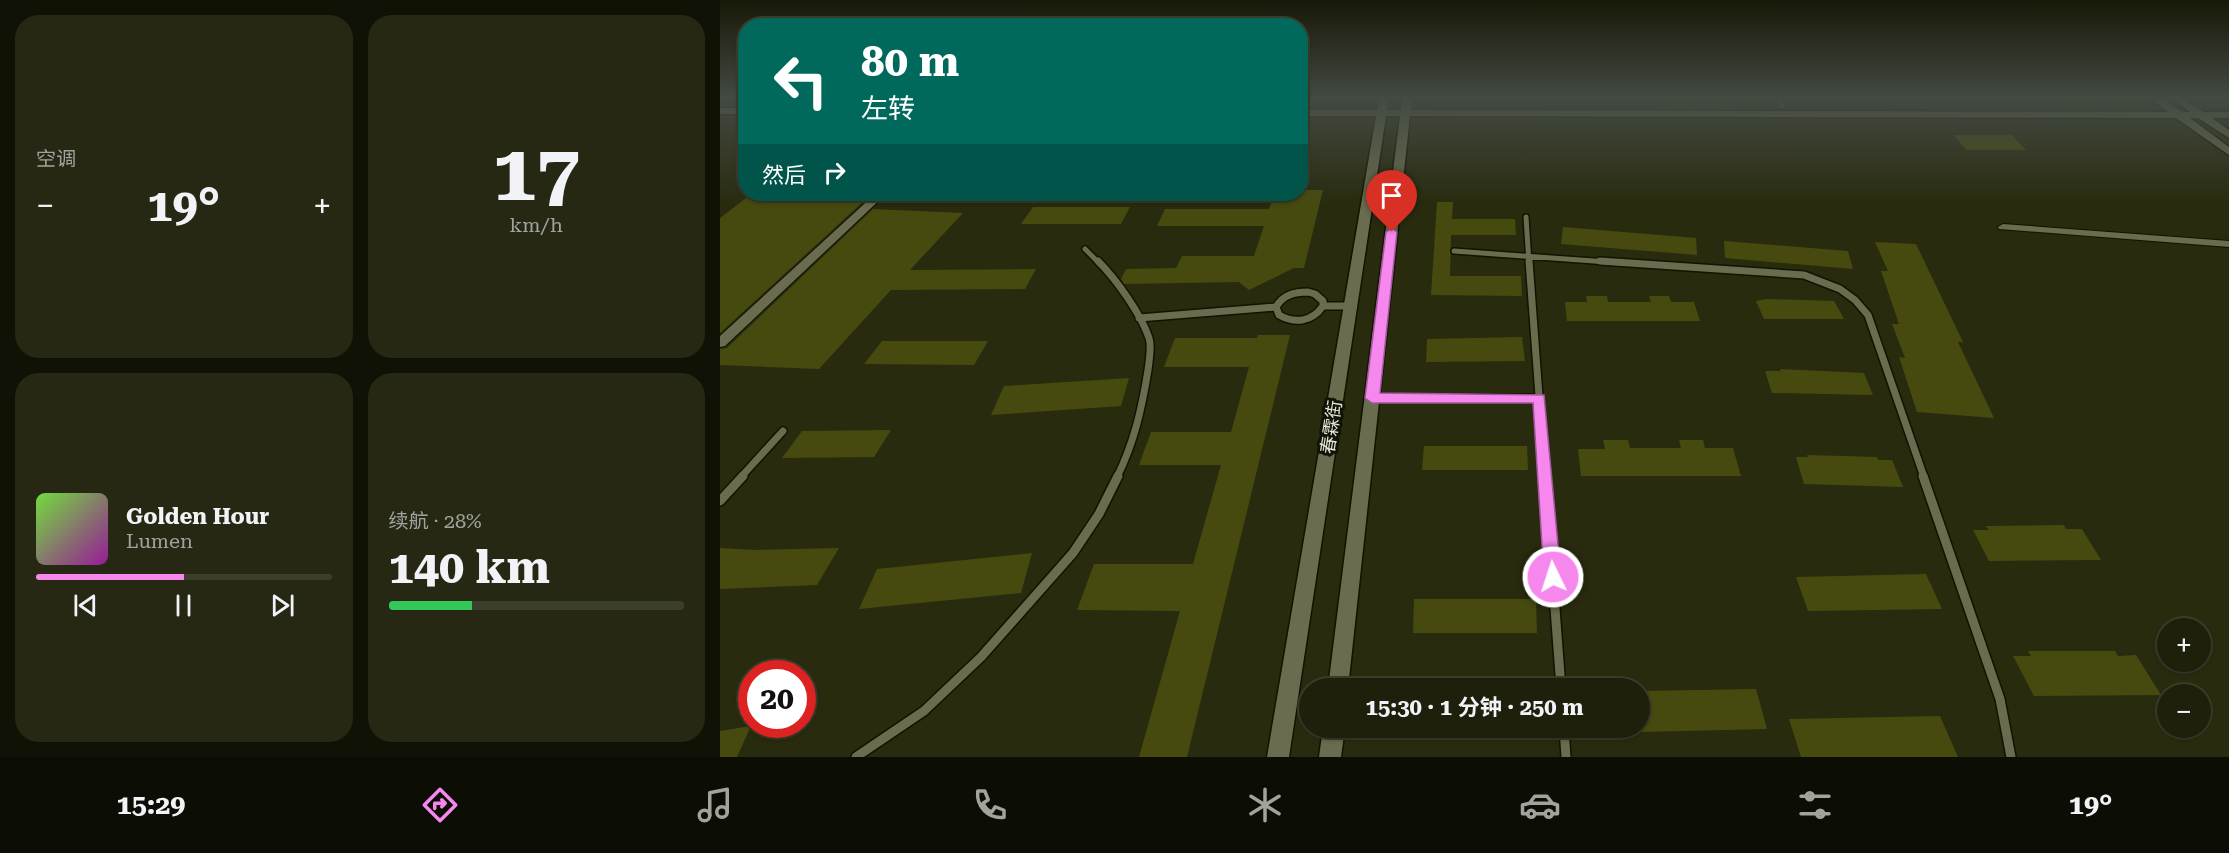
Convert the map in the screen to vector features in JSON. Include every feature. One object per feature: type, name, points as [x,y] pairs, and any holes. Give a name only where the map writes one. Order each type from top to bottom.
[{"type":"main road","name":"春霖街","points":[[1278,757],[1378,133]]},
{"type":"main road","name":"春霖街","points":[[1339,678],[1403,133]]},
{"type":"main road","points":[[2204,133],[2229,152]]},
{"type":"main road","points":[[1330,757],[1333,738]]},
{"type":"street","points":[[720,344],[873,201]]},
{"type":"street","points":[[2003,227],[2229,244]]},
{"type":"lane","points":[[1526,217],[1560,678]]},
{"type":"lane","points":[[856,757],[924,711],[981,657],[1073,553],[1099,514],[1128,458],[1142,409],[1150,340],[1139,318],[1109,272],[1085,249]]},
{"type":"lane","points":[[1454,251],[1804,275],[1835,286],[1860,302],[1869,315],[2000,699],[2012,757]]},
{"type":"lane","points":[[1139,318],[1276,307],[1286,296],[1301,292],[1320,297],[1323,306]]},
{"type":"lane","points":[[1276,307],[1282,318],[1295,321],[1310,318],[1323,306],[1350,306]]},
{"type":"lane","points":[[1372,398],[1539,398]]},
{"type":"lane","points":[[720,501],[783,431]]},
{"type":"lane","points":[[1565,738],[1566,757]]},
{"type":"building","points":[[1954,135],[2012,135],[2026,150],[1966,150]]},
{"type":"building","points":[[1308,190],[1323,190],[1304,268],[1294,268],[1249,290],[1239,282],[1124,284],[1121,279],[1126,269],[1176,268],[1182,256],[1254,256],[1264,226],[1157,226],[1165,209],[1269,209],[1272,201],[1308,201]]},
{"type":"building","points":[[742,201],[864,201],[720,333],[720,218]]},
{"type":"building","points":[[1437,202],[1453,202],[1452,219],[1515,219],[1516,235],[1451,235],[1450,276],[1521,276],[1522,296],[1431,295]]},
{"type":"building","points":[[1033,207],[1130,207],[1121,224],[1021,224]]},
{"type":"building","points":[[873,209],[963,213],[910,270],[1036,269],[1025,289],[891,290],[819,369],[720,365],[720,349],[727,348]]},
{"type":"building","points":[[1563,227],[1696,238],[1697,255],[1561,244]]},
{"type":"building","points":[[1724,241],[1848,251],[1853,269],[1725,258]]},
{"type":"building","points":[[1875,242],[1916,244],[1963,342],[1958,342],[1994,418],[1917,412],[1899,357],[1905,358],[1892,324],[1899,324],[1881,271],[1888,271]]},
{"type":"building","points":[[1586,296],[1607,296],[1608,302],[1651,302],[1649,296],[1669,296],[1671,302],[1694,302],[1700,321],[1567,321],[1565,302],[1587,302]]},
{"type":"building","points":[[1766,299],[1834,301],[1844,319],[1764,319],[1756,301]]},
{"type":"building","points":[[1258,335],[1290,335],[1187,757],[1139,757],[1180,611],[1077,610],[1094,564],[1193,564],[1221,465],[1139,465],[1151,432],[1231,432],[1249,367],[1164,367],[1175,338],[1257,338]]},
{"type":"building","points":[[1522,337],[1525,361],[1426,362],[1427,339]]},
{"type":"building","points":[[882,341],[988,341],[974,365],[864,364]]},
{"type":"building","points":[[1780,369],[1864,373],[1873,395],[1772,393],[1765,371],[1781,371]]},
{"type":"building","points":[[1129,378],[1121,406],[991,415],[1004,386]]},
{"type":"building","points":[[891,430],[874,457],[782,458],[802,431]]},
{"type":"building","points":[[1603,440],[1628,440],[1630,448],[1681,448],[1679,440],[1703,440],[1705,448],[1733,448],[1741,476],[1581,476],[1578,449],[1605,449]]},
{"type":"building","points":[[1424,446],[1527,446],[1528,470],[1422,470]]},
{"type":"building","points":[[1807,455],[1877,457],[1878,460],[1892,460],[1903,487],[1804,484],[1796,457],[1808,457]]},
{"type":"building","points":[[2064,525],[2066,529],[2082,529],[2101,560],[1989,561],[1973,530],[1989,530],[1986,526]]},
{"type":"building","points":[[720,548],[756,550],[839,548],[817,585],[720,589]]},
{"type":"building","points":[[1032,553],[1021,593],[859,609],[877,569]]},
{"type":"building","points":[[1926,574],[1942,609],[1808,611],[1796,577]]},
{"type":"building","points":[[1414,599],[1536,599],[1537,633],[1413,633]]},
{"type":"building","points":[[2028,651],[2115,651],[2118,656],[2136,655],[2157,689],[2157,695],[2034,696],[2013,656],[2031,656]]},
{"type":"building","points":[[1756,689],[1767,729],[1650,732],[1650,691]]},
{"type":"building","points":[[1940,716],[1958,757],[1801,757],[1789,719]]},
{"type":"building","points":[[738,728],[738,738],[746,738],[737,757],[720,757],[720,731]]},
{"type":"route","points":[[1392,232],[1372,398],[1539,398],[1553,577]]}]
